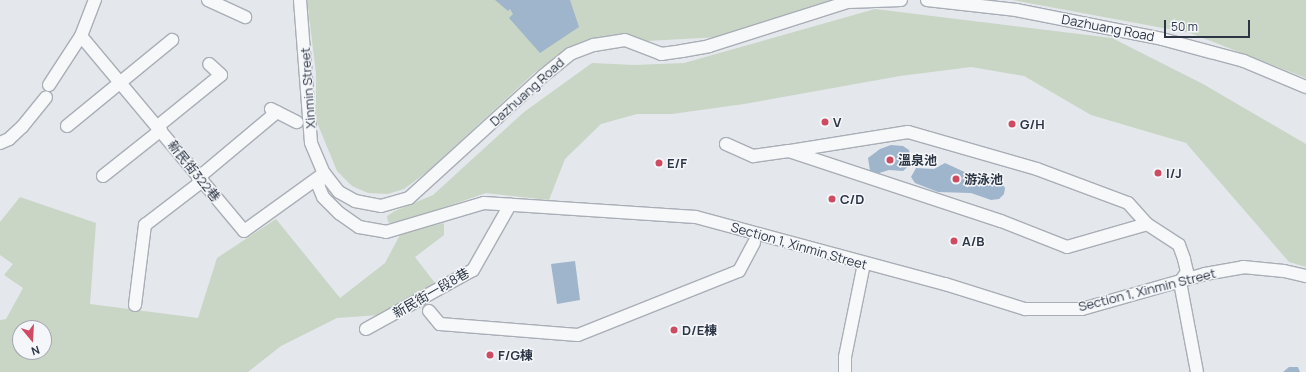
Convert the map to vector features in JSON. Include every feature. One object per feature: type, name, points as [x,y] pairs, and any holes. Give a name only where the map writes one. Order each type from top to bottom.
[{"type":"street","points":[[49,85],[80,36],[95,0]]},
{"type":"street","points":[[208,0],[245,17]]},
{"type":"street","name":"Xinmin Street","points":[[300,0],[311,143],[324,173]]},
{"type":"street","name":"Dazhuang Road","points":[[324,173],[339,192],[355,201],[381,206],[409,198],[543,76],[570,54],[594,46],[625,40],[661,54],[682,51],[709,46],[848,2],[902,0]]},
{"type":"street","name":"Dazhuang Road","points":[[927,0],[1016,10],[1162,39],[1244,61],[1306,87]]},
{"type":"street","name":"新民街322巷","points":[[80,36],[121,82],[200,180],[244,231],[324,173]]},
{"type":"street","points":[[67,126],[172,40]]},
{"type":"street","points":[[104,176],[221,75],[209,64]]},
{"type":"street","points":[[0,143],[9,139],[22,128],[46,97]]},
{"type":"street","points":[[134,305],[145,226],[200,180],[264,123],[273,110],[297,122]]},
{"type":"street","points":[[726,144],[753,156],[908,132],[1037,169],[1128,203],[1147,224],[1179,245],[1187,272],[1180,282],[1197,372]]},
{"type":"street","points":[[789,151],[1001,221],[1067,247],[1147,224]]},
{"type":"street","name":"Section 1, Xinmin Street","points":[[324,173],[318,185],[323,197],[339,213],[359,227],[386,232],[484,203],[696,217],[864,264],[945,284],[1025,309],[1082,309],[1205,274],[1243,267],[1284,271],[1306,276]]},
{"type":"street","name":"新民街一段8巷","points":[[366,329],[473,270],[510,205]]},
{"type":"street","points":[[429,311],[440,324],[578,335],[739,271],[754,243]]},
{"type":"street","points":[[845,372],[848,342],[864,264]]},
{"type":"green space","points":[[307,0],[831,0],[720,37],[647,41],[610,35],[568,49],[534,73],[428,171],[404,189],[388,194],[368,193],[352,186],[337,171],[316,120],[316,73]]},
{"type":"green space","points":[[1012,0],[1306,0],[1306,78],[1190,33]]},
{"type":"green space","points":[[875,9],[1112,38],[1203,84],[1306,144],[1306,267],[1289,262],[1186,143],[1091,115],[1024,76],[971,67],[900,76],[744,104],[672,114],[637,114],[601,124],[565,159],[549,200],[486,193],[395,224],[388,222],[387,216],[395,211],[433,195],[524,112],[592,63],[634,65],[684,63]]},
{"type":"green space","points":[[20,197],[96,223],[90,304],[198,318],[217,258],[276,219],[340,298],[385,263],[401,233],[444,223],[444,235],[415,257],[435,283],[380,315],[337,318],[281,346],[248,372],[0,372],[0,320],[6,319],[23,288],[4,275],[13,264],[0,255],[0,222]]},
{"type":"water","points":[[495,0],[570,0],[579,27],[540,53],[509,18],[513,14],[510,9],[508,11]]},
{"type":"water","name":"溫泉池","points":[[891,145],[903,146],[909,150],[912,163],[903,171],[889,170],[876,174],[870,171],[868,158],[880,149]]},
{"type":"water","name":"游泳池","points":[[945,163],[971,175],[997,177],[1005,188],[1004,194],[999,199],[991,200],[971,193],[938,192],[915,183],[911,177],[916,168],[934,169]]},
{"type":"water","points":[[575,261],[580,300],[557,304],[551,264]]},
{"type":"water","points":[[1289,367],[1298,367],[1300,372],[1283,372]]},
{"type":"place","name":"V","points":[[825,122]]},
{"type":"place","name":"G/H","points":[[1012,124]]},
{"type":"place","name":"溫泉池","points":[[890,160]]},
{"type":"place","name":"E/F","points":[[659,163]]},
{"type":"place","name":"I/J","points":[[1158,173]]},
{"type":"place","name":"游泳池","points":[[956,179]]},
{"type":"place","name":"C/D","points":[[832,199]]},
{"type":"place","name":"A/B","points":[[954,241]]},
{"type":"place","name":"D/E棟","points":[[674,330]]},
{"type":"place","name":"F/G棟","points":[[490,355]]}]
